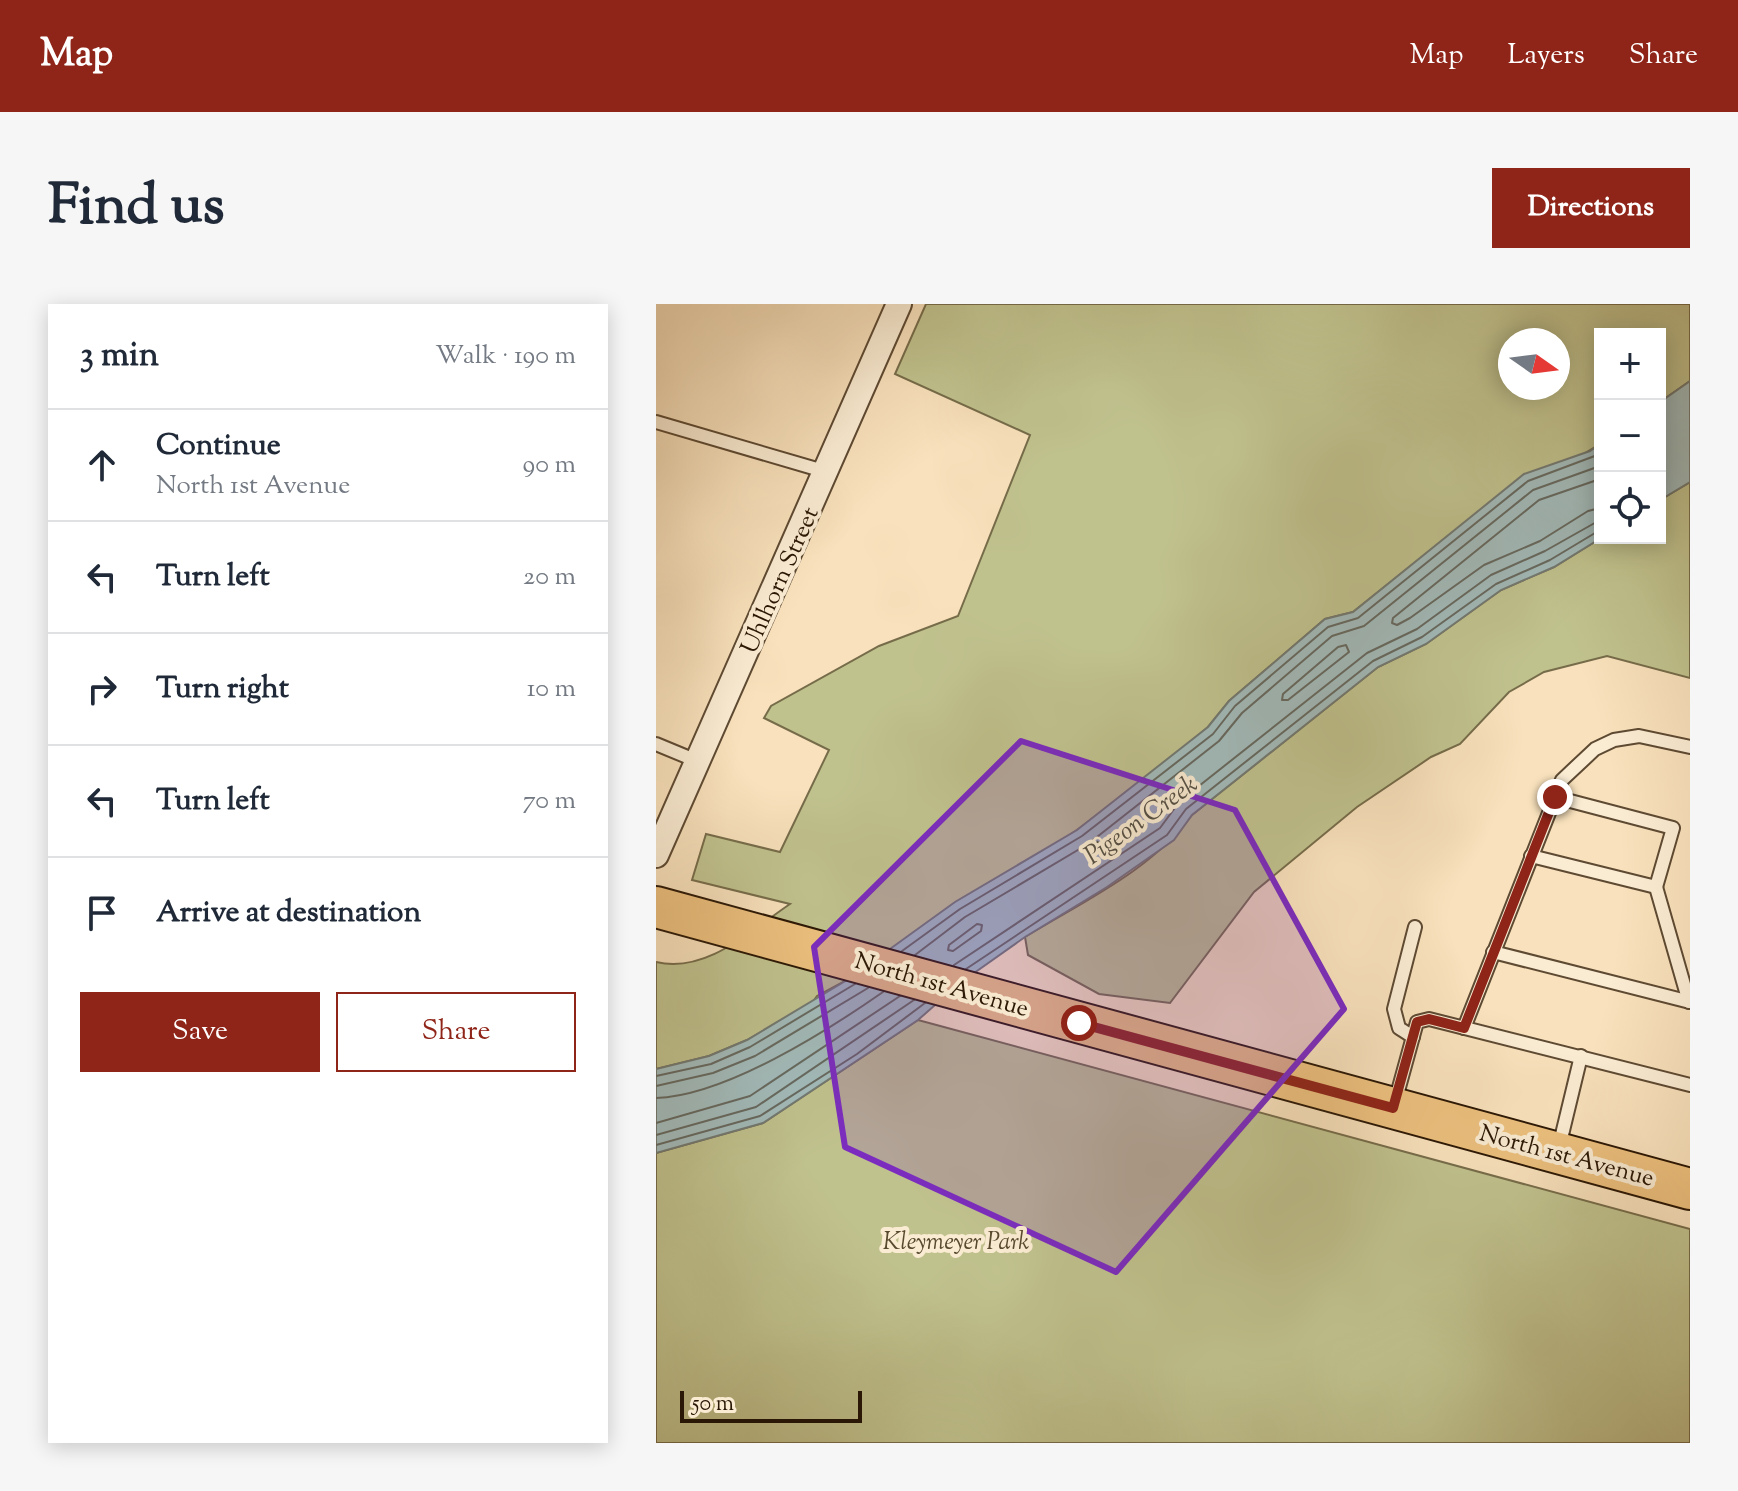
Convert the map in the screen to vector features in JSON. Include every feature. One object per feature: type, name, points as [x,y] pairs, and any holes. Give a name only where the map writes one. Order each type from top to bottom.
[{"type":"main road","name":"North 1st Avenue","points":[[656,907],[1690,1189]]},
{"type":"street","name":"Uhlhorn Street","points":[[656,855],[899,304]]},
{"type":"lane","points":[[656,422],[827,472]]},
{"type":"lane","points":[[1464,1028],[1562,780],[1580,762],[1614,740],[1639,736],[1690,747]]},
{"type":"lane","points":[[656,744],[697,761]]},
{"type":"lane","points":[[1555,797],[1673,828],[1656,887],[1690,1002]]},
{"type":"lane","points":[[1531,856],[1656,887]]},
{"type":"lane","points":[[1413,1037],[1399,1028],[1394,1009],[1415,927]]},
{"type":"lane","points":[[1493,952],[1690,1002]]},
{"type":"lane","points":[[1393,1108],[1417,1022],[1429,1019],[1690,1085]]},
{"type":"lane","points":[[1558,1153],[1581,1056]]},
{"type":"highlighted area","points":[[1021,741],[1235,810],[1344,1009],[1116,1272],[845,1147],[814,947]]},
{"type":"green space","points":[[926,304],[1690,304],[1690,381],[1666,398],[1666,328],[1594,328],[1594,448],[1447,537],[1353,612],[1325,619],[1229,701],[1208,727],[1077,830],[847,980],[817,996],[812,1003],[747,1040],[709,1056],[656,1069],[656,962],[692,962],[710,956],[727,948],[790,904],[692,880],[706,834],[780,852],[829,750],[764,718],[771,706],[879,646],[958,616],[1030,435],[895,374]]},
{"type":"green space","points":[[1690,482],[1690,678],[1607,656],[1544,672],[1509,692],[1460,744],[1431,757],[1357,807],[1254,892],[1170,1003],[1099,994],[1028,955],[1025,937],[1137,869],[1176,835],[1192,815],[1378,667],[1426,644],[1501,590],[1554,567],[1594,542],[1666,544],[1666,496]]},
{"type":"green space","name":"Kleymeyer Park","points":[[918,1020],[1690,1229],[1690,1443],[656,1443],[656,1153],[763,1123]]},
{"type":"water","points":[[1690,381],[1690,482],[1666,496],[1666,400]]},
{"type":"water","name":"Pigeon Creek","points":[[1594,448],[1594,542],[1554,567],[1501,590],[1426,644],[1378,667],[1192,815],[1174,840],[1107,887],[1025,937],[960,983],[918,1020],[763,1123],[656,1153],[656,1069],[709,1056],[747,1040],[847,980],[955,902],[1077,830],[1208,727],[1229,701],[1325,619],[1353,612],[1524,474]]},
{"type":"route","points":[[1079,1023],[1393,1108],[1417,1022],[1429,1019],[1464,1028],[1555,797]]}]
